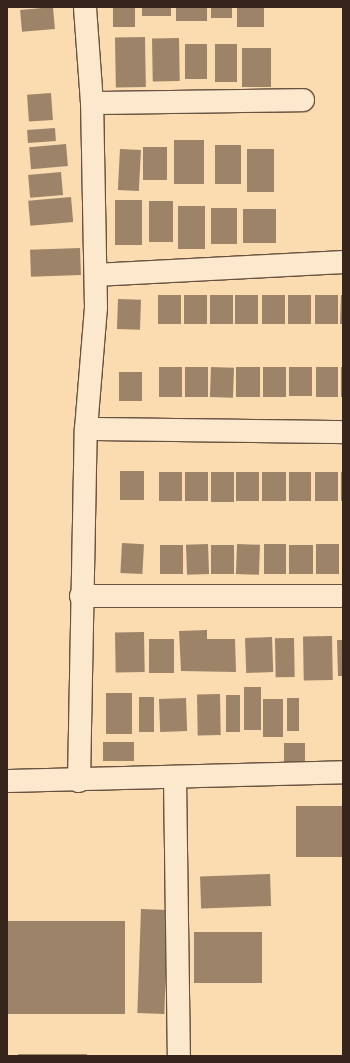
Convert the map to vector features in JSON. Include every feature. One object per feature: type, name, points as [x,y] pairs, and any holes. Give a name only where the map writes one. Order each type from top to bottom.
[{"type":"street","points":[[79,781],[81,596],[86,428],[96,307],[92,103],[85,7]]},
{"type":"street","points":[[92,103],[303,100]]},
{"type":"street","points":[[96,275],[343,262]]},
{"type":"street","points":[[86,428],[343,432]]},
{"type":"street","points":[[81,596],[343,596]]},
{"type":"street","points":[[7,782],[343,772]]},
{"type":"street","points":[[175,778],[179,1056]]},
{"type":"building","points":[[53,7],[55,29],[22,32],[20,10]]},
{"type":"building","points":[[113,7],[135,7],[135,27],[113,27]]},
{"type":"building","points":[[142,7],[171,7],[171,16],[142,16]]},
{"type":"building","points":[[176,7],[207,7],[207,21],[176,21]]},
{"type":"building","points":[[211,7],[232,7],[232,18],[211,18]]},
{"type":"building","points":[[237,7],[264,7],[264,27],[237,27]]},
{"type":"building","points":[[145,37],[146,87],[116,88],[115,38]]},
{"type":"building","points":[[152,38],[179,38],[180,81],[153,81]]},
{"type":"building","points":[[185,44],[207,44],[207,79],[185,79]]},
{"type":"building","points":[[215,44],[237,44],[237,82],[215,82]]},
{"type":"building","points":[[242,48],[271,48],[271,87],[242,87]]},
{"type":"building","points":[[51,93],[53,120],[29,122],[27,95]]},
{"type":"building","points":[[55,128],[56,141],[28,143],[27,130]]},
{"type":"building","points":[[174,140],[204,140],[204,184],[174,184]]},
{"type":"building","points":[[66,144],[68,166],[31,169],[29,147]]},
{"type":"building","points":[[215,145],[241,145],[241,184],[215,184]]},
{"type":"building","points":[[143,147],[167,147],[167,180],[143,180]]},
{"type":"building","points":[[120,149],[141,150],[139,191],[118,190]]},
{"type":"building","points":[[247,149],[274,149],[274,192],[247,192]]},
{"type":"building","points":[[61,172],[63,195],[30,198],[28,175]]},
{"type":"building","points":[[71,197],[73,222],[30,226],[28,201]]},
{"type":"building","points":[[115,200],[142,200],[142,245],[115,245]]},
{"type":"building","points":[[149,201],[173,201],[173,242],[149,242]]},
{"type":"building","points":[[178,206],[205,206],[205,249],[178,249]]},
{"type":"building","points":[[211,208],[237,208],[237,244],[211,244]]},
{"type":"building","points":[[243,209],[276,209],[276,243],[243,243]]},
{"type":"building","points":[[80,248],[81,275],[31,277],[30,250]]},
{"type":"building","points":[[158,295],[181,295],[181,324],[158,324]]},
{"type":"building","points":[[184,295],[207,295],[207,324],[184,324]]},
{"type":"building","points":[[210,295],[233,295],[233,324],[210,324]]},
{"type":"building","points":[[235,295],[258,295],[258,324],[235,324]]},
{"type":"building","points":[[262,295],[285,295],[285,324],[262,324]]},
{"type":"building","points":[[288,295],[311,295],[311,324],[288,324]]},
{"type":"building","points":[[315,295],[338,295],[338,324],[315,324]]},
{"type":"building","points":[[341,295],[343,295],[343,324],[340,324]]},
{"type":"building","points":[[118,299],[141,300],[140,330],[117,329]]},
{"type":"building","points":[[159,367],[182,367],[182,397],[159,397]]},
{"type":"building","points":[[185,367],[208,367],[208,397],[185,397]]},
{"type":"building","points":[[211,367],[234,368],[233,398],[210,397]]},
{"type":"building","points":[[236,367],[260,367],[260,397],[236,397]]},
{"type":"building","points":[[263,367],[286,367],[286,397],[263,397]]},
{"type":"building","points":[[289,367],[312,367],[312,396],[289,396]]},
{"type":"building","points":[[316,367],[338,367],[338,397],[316,397]]},
{"type":"building","points":[[341,367],[343,367],[343,397],[341,397]]},
{"type":"building","points":[[119,372],[142,372],[142,401],[119,401]]},
{"type":"building","points":[[120,471],[144,471],[144,500],[120,500]]},
{"type":"building","points":[[159,472],[182,472],[182,501],[159,501]]},
{"type":"building","points":[[185,472],[208,472],[208,501],[185,501]]},
{"type":"building","points":[[211,472],[234,472],[234,502],[211,502]]},
{"type":"building","points":[[236,472],[259,472],[259,501],[236,501]]},
{"type":"building","points":[[262,472],[286,472],[286,501],[262,501]]},
{"type":"building","points":[[289,472],[311,472],[311,501],[289,501]]},
{"type":"building","points":[[315,472],[338,472],[338,501],[315,501]]},
{"type":"building","points":[[341,472],[343,472],[343,501],[341,501]]},
{"type":"building","points":[[122,543],[144,544],[142,574],[120,573]]},
{"type":"building","points":[[208,544],[209,574],[187,575],[186,545]]},
{"type":"building","points":[[237,544],[260,545],[259,575],[236,574]]},
{"type":"building","points":[[264,544],[286,544],[286,574],[264,574]]},
{"type":"building","points":[[316,544],[339,544],[339,574],[316,574]]},
{"type":"building","points":[[160,545],[183,545],[183,574],[160,574]]},
{"type":"building","points":[[211,545],[234,545],[234,574],[211,574]]},
{"type":"building","points":[[289,545],[313,545],[313,574],[289,574]]},
{"type":"building","points":[[207,630],[207,639],[235,639],[236,672],[181,671],[179,631]]},
{"type":"building","points":[[144,632],[145,672],[116,673],[115,633]]},
{"type":"building","points":[[332,636],[333,680],[304,680],[303,637]]},
{"type":"building","points":[[272,637],[273,672],[246,673],[245,638]]},
{"type":"building","points":[[275,638],[294,638],[295,677],[276,677]]},
{"type":"building","points":[[149,639],[174,639],[174,673],[149,673]]},
{"type":"building","points":[[337,640],[343,640],[343,676],[338,676]]},
{"type":"building","points":[[244,687],[261,687],[261,730],[244,730]]},
{"type":"building","points":[[106,693],[132,693],[132,734],[106,734]]},
{"type":"building","points":[[197,694],[220,694],[221,735],[198,735]]},
{"type":"building","points":[[226,695],[240,695],[240,732],[226,732]]},
{"type":"building","points":[[139,697],[154,697],[154,732],[139,732]]},
{"type":"building","points":[[186,698],[187,731],[160,732],[159,699]]},
{"type":"building","points":[[287,698],[299,698],[299,731],[287,731]]},
{"type":"building","points":[[263,699],[283,699],[283,737],[263,737]]},
{"type":"building","points":[[103,742],[134,742],[134,761],[103,761]]},
{"type":"building","points":[[284,743],[305,743],[305,772],[284,772]]},
{"type":"building","points":[[296,806],[343,806],[343,857],[296,857]]},
{"type":"building","points":[[270,874],[271,906],[201,908],[200,876]]},
{"type":"building","points":[[141,909],[168,910],[164,1014],[137,1013]]},
{"type":"building","points":[[7,921],[125,921],[125,1014],[7,1014]]},
{"type":"building","points":[[194,932],[262,932],[262,983],[194,983]]},
{"type":"building","points":[[18,1054],[87,1054],[87,1056],[18,1056]]}]
